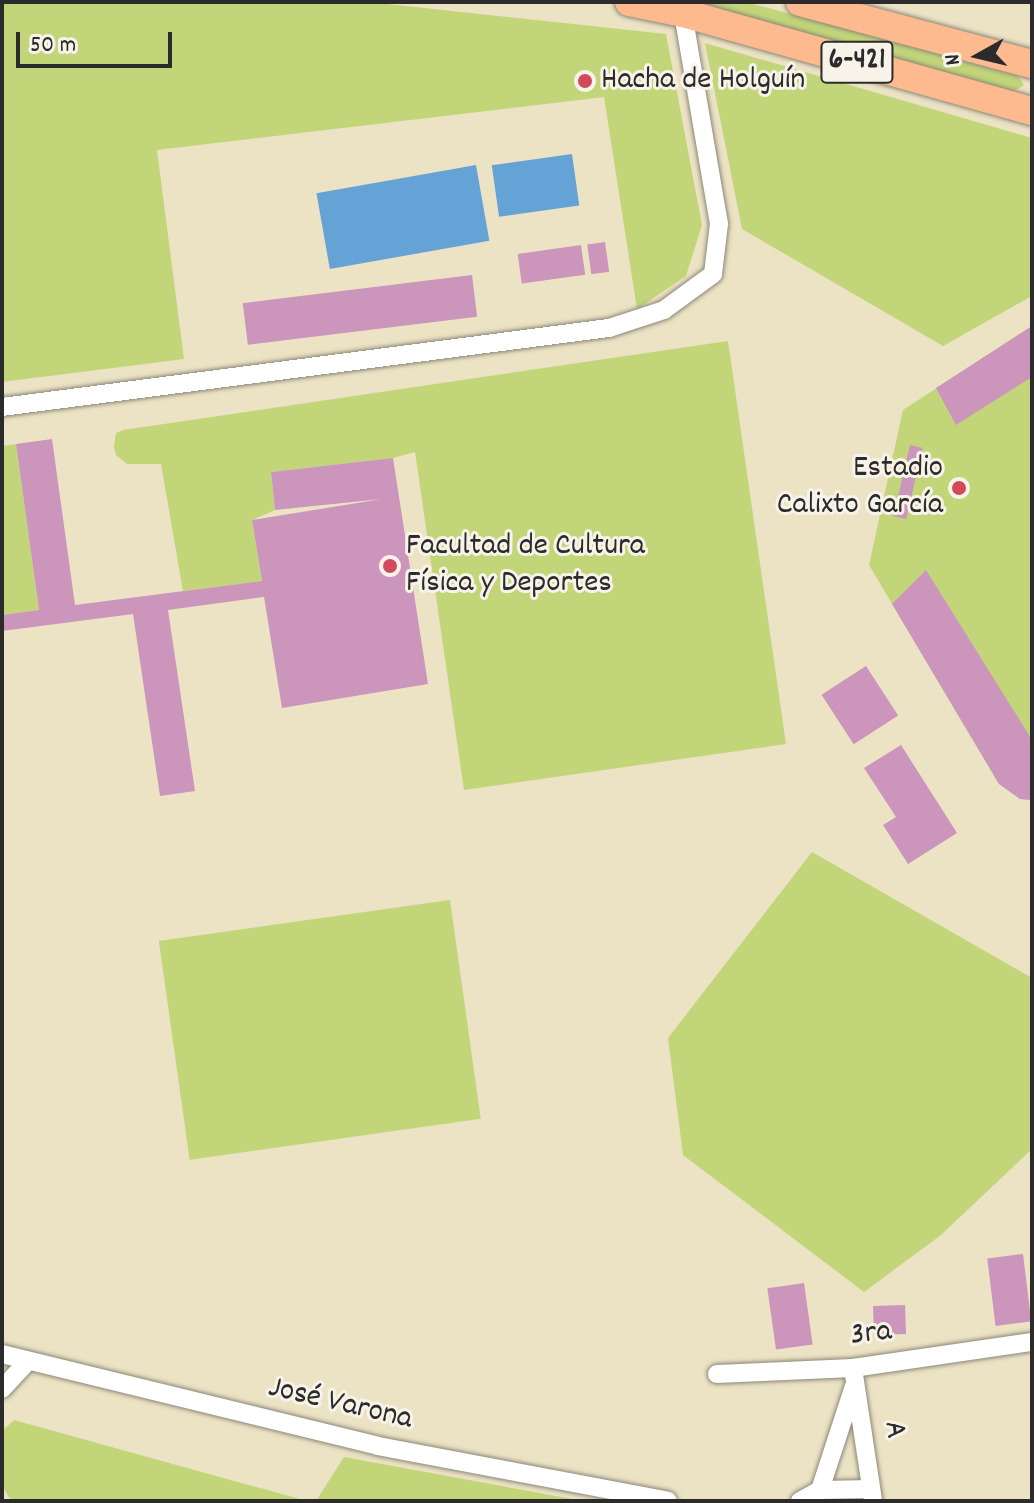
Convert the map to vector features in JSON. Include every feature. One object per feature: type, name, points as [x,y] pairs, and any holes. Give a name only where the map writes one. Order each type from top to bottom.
[{"type":"main road","name":"6-421","points":[[629,2],[683,13],[1032,111]]},
{"type":"main road","name":"6-421","points":[[800,2],[1032,64]]},
{"type":"street","points":[[2,407],[609,328],[664,310],[713,274],[719,224],[683,13]]},
{"type":"street","name":"3ra","points":[[717,1374],[854,1376],[1032,1342]]},
{"type":"street","name":"José Varona","points":[[2,1354],[378,1446],[668,1501]]},
{"type":"street","points":[[2,1389],[28,1361]]},
{"type":"street","points":[[820,1490],[854,1376]]},
{"type":"street","name":"A","points":[[854,1376],[872,1495]]},
{"type":"street","points":[[800,1501],[820,1490],[872,1495]]},
{"type":"green space","points":[[2,2],[369,2],[666,34],[702,225],[686,276],[637,309],[604,97],[157,150],[184,359],[2,382]]},
{"type":"green space","points":[[696,2],[746,2],[1018,76],[1024,85],[1011,93]]},
{"type":"green space","points":[[705,43],[1032,138],[1032,296],[943,346],[742,229]]},
{"type":"green space","name":"Estadio Calixto García","points":[[1032,326],[1032,800],[1020,799],[999,784],[869,565],[903,410]]},
{"type":"green space","points":[[728,341],[786,744],[464,790],[415,452],[393,458],[271,472],[275,510],[252,520],[262,581],[183,591],[161,464],[127,464],[116,455],[114,447],[116,433],[123,430]]},
{"type":"green space","points":[[16,444],[39,610],[2,615],[2,446]]},
{"type":"green space","points":[[812,852],[1032,978],[1032,1149],[941,1235],[864,1292],[683,1155],[668,1038]]},
{"type":"green space","points":[[450,900],[481,1119],[190,1160],[159,941]]},
{"type":"green space","points":[[14,1420],[307,1501],[11,1501],[2,1485],[2,1431]]},
{"type":"green space","points":[[344,1457],[583,1501],[316,1501]]},
{"type":"water","points":[[572,154],[579,205],[499,217],[492,165]]},
{"type":"water","points":[[476,165],[489,241],[330,269],[316,193]]},
{"type":"building","points":[[605,242],[609,272],[591,274],[587,245]]},
{"type":"building","points":[[581,245],[585,275],[522,284],[518,254]]},
{"type":"building","points":[[472,275],[477,317],[248,345],[243,303]]},
{"type":"building","points":[[1032,326],[1032,377],[956,425],[936,388]]},
{"type":"building","points":[[52,439],[75,605],[262,581],[252,520],[382,499],[275,510],[271,472],[393,458],[428,684],[282,708],[264,597],[168,610],[195,791],[160,796],[133,614],[2,631],[2,615],[39,610],[16,444]]},
{"type":"building","points":[[910,445],[923,448],[906,519],[894,516]]},
{"type":"building","points":[[926,570],[1032,740],[1032,800],[1020,799],[999,784],[892,604]]},
{"type":"building","points":[[866,666],[898,715],[854,744],[822,695]]},
{"type":"building","points":[[901,745],[957,833],[908,864],[883,825],[896,817],[864,768]]},
{"type":"building","points":[[1023,1254],[1031,1321],[996,1326],[987,1258]]},
{"type":"building","points":[[804,1283],[813,1344],[776,1350],[767,1288]]},
{"type":"building","points":[[905,1305],[906,1334],[874,1335],[873,1306]]},
{"type":"place","name":"Hacha de Holguín","points":[[585,81]]},
{"type":"place","name":"Estadio Calixto García","points":[[959,488]]},
{"type":"place","name":"Facultad de Cultura Física y Deportes","points":[[390,566]]}]
